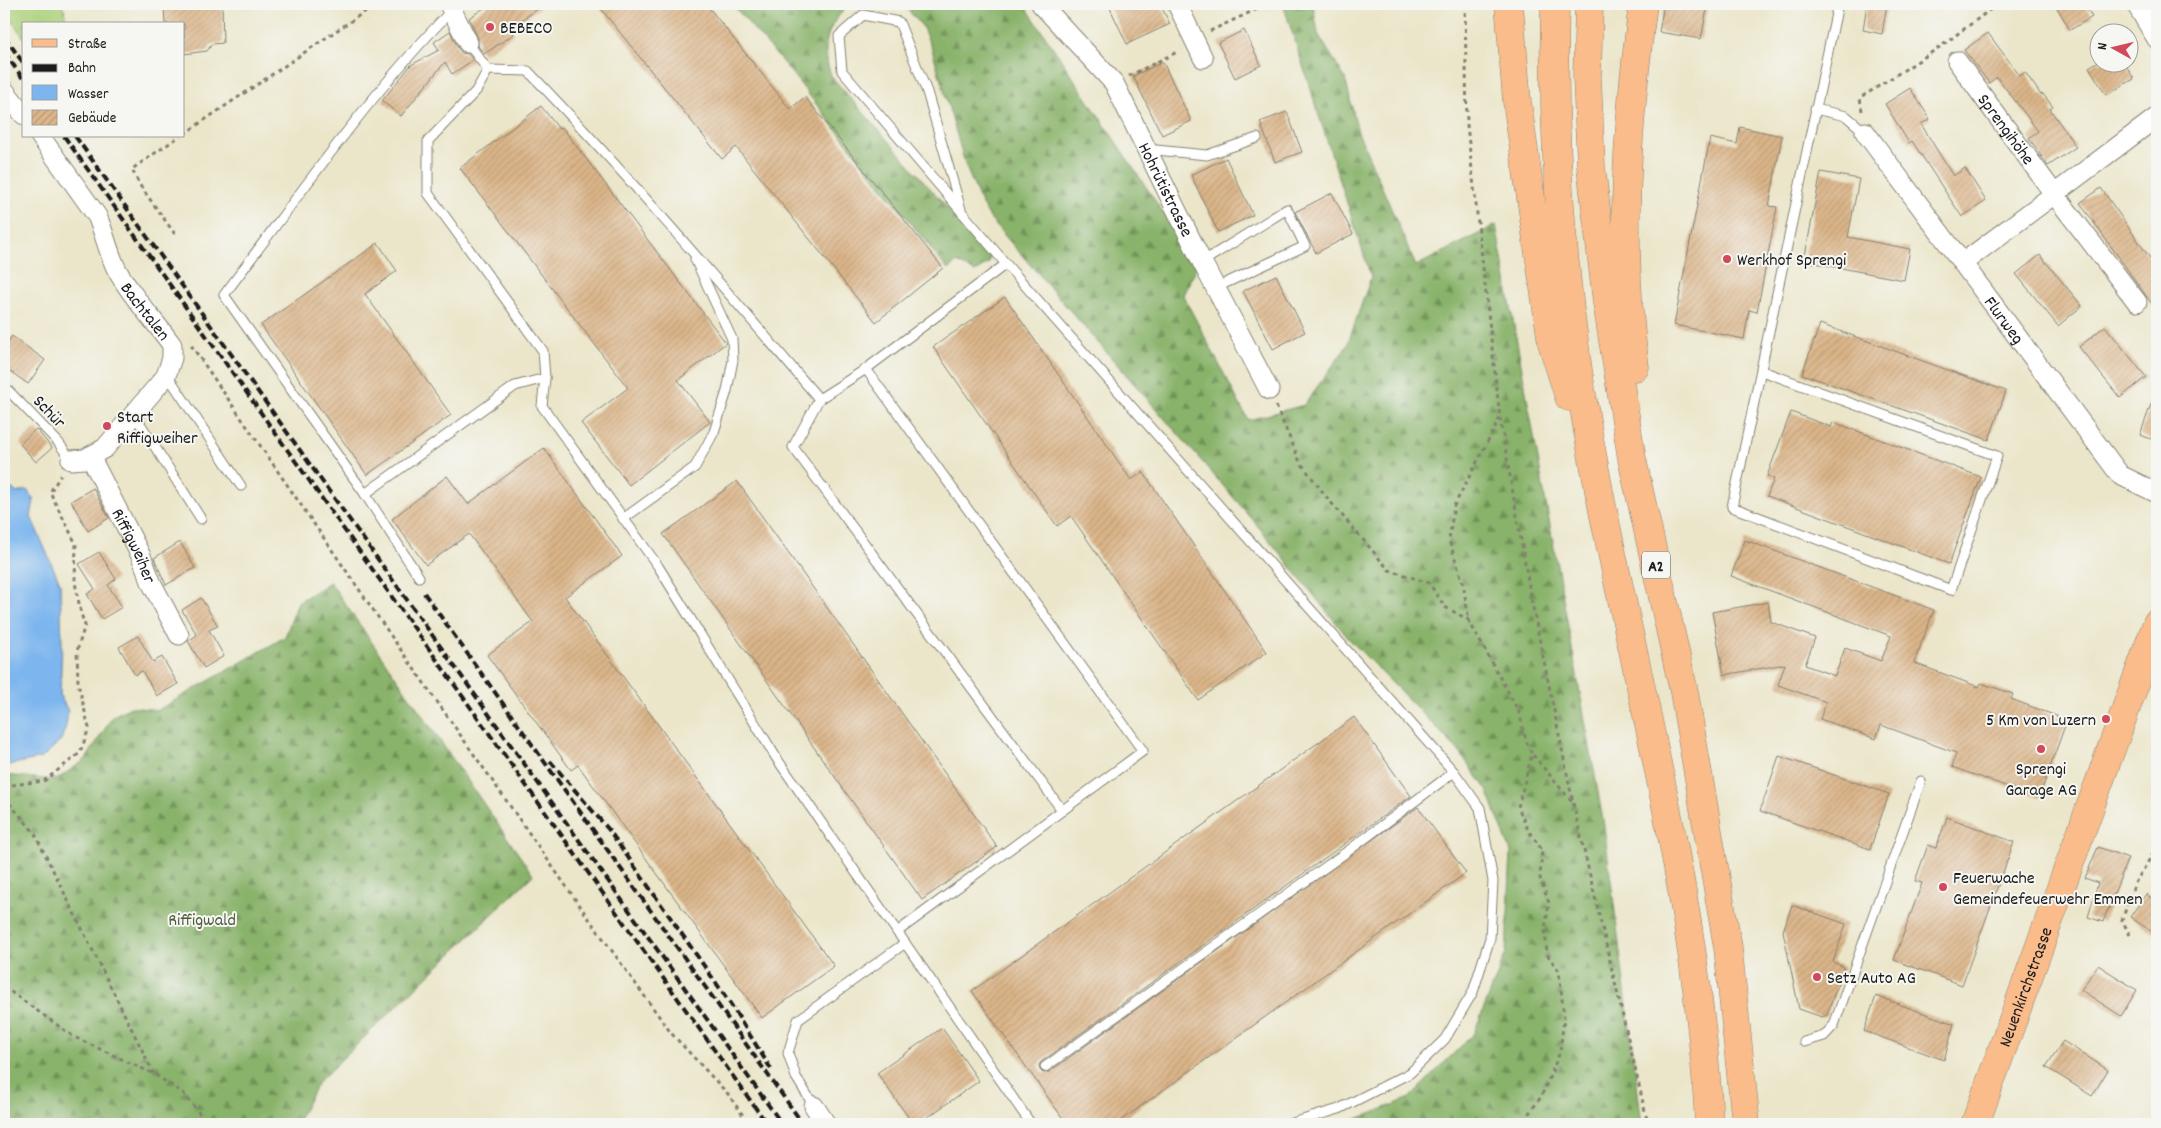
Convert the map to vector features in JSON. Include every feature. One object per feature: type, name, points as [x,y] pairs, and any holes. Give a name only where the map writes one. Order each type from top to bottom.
[{"type":"main road","points":[[1509,4],[1517,102],[1552,343],[1598,488]]},
{"type":"main road","name":"A2","points":[[1555,4],[1553,78],[1559,204],[1574,336],[1598,488],[1649,721],[1685,905],[1697,990],[1709,1124]]},
{"type":"main road","name":"A2","points":[[1589,4],[1587,77],[1591,166],[1607,303],[1632,458],[1684,692],[1728,948],[1746,1124]]},
{"type":"main road","points":[[1643,4],[1634,83],[1625,198],[1628,301],[1641,415],[1682,631],[1684,692]]},
{"type":"main road","name":"Neuenkirchstrasse","points":[[1976,1124],[2157,623]]},
{"type":"street","name":"Hohrütistrasse","points":[[1041,4],[1114,83],[1215,288],[1269,390]]},
{"type":"street","points":[[1177,4],[1198,47]]},
{"type":"street","points":[[2136,4],[2157,39]]},
{"type":"street","points":[[450,7],[468,43]]},
{"type":"street","name":"Sprengihöhe","points":[[1957,61],[2055,196],[2136,302]]},
{"type":"street","points":[[4,90],[22,113]]},
{"type":"street","points":[[1964,262],[2055,196],[2157,117]]},
{"type":"street","name":"Flurweg","points":[[1865,132],[1964,262],[2120,474],[2157,493]]},
{"type":"street","name":"Bachtalen","points":[[41,138],[97,216],[108,251],[118,272],[172,345],[172,358],[166,376],[105,448],[84,460],[71,460]]},
{"type":"street","name":"Riffigweiher","points":[[90,456],[179,635]]},
{"type":"street","points":[[814,1106],[826,1124]]},
{"type":"lane","points":[[1762,371],[1997,456],[1951,590],[1732,507],[1838,4]]},
{"type":"lane","points":[[419,578],[365,494],[224,295],[346,133],[450,7]]},
{"type":"lane","points":[[962,212],[927,92],[899,22],[863,15],[839,36],[842,71],[1006,264],[1454,772],[1480,808],[1493,881],[1490,938],[1473,992],[1445,1039],[1410,1073],[1340,1109],[1289,1124]]},
{"type":"lane","points":[[468,43],[488,70]]},
{"type":"lane","points":[[488,70],[528,71],[590,135],[690,247],[819,399]]},
{"type":"lane","points":[[488,70],[476,91],[428,141],[428,193],[543,351],[545,378],[542,406],[658,566],[777,759],[1031,1124]]},
{"type":"lane","points":[[1815,110],[1846,116],[1865,132]]},
{"type":"lane","points":[[1148,155],[1156,150],[1207,155],[1257,138]]},
{"type":"lane","points":[[1202,262],[1287,209],[1305,246],[1215,288]]},
{"type":"lane","points":[[624,519],[695,467],[714,432],[727,392],[733,360],[732,339],[690,247]]},
{"type":"lane","points":[[1006,264],[866,369],[819,399],[793,447],[1062,810]]},
{"type":"lane","points":[[866,369],[1143,751],[897,932]]},
{"type":"lane","points":[[166,376],[174,385],[241,486]]},
{"type":"lane","points":[[365,494],[515,386],[545,378]]},
{"type":"lane","name":"Schür","points":[[4,386],[58,442],[71,460]]},
{"type":"lane","points":[[134,414],[201,519]]},
{"type":"lane","points":[[1044,1067],[1348,851],[1454,772]]},
{"type":"lane","points":[[1804,1042],[1824,1036],[1834,1025],[1921,781]]},
{"type":"lane","points":[[814,1106],[796,1077],[788,1053],[798,1020],[905,943]]},
{"type":"path","points":[[185,133],[376,4]]},
{"type":"path","points":[[1114,83],[1198,47],[1268,4]]},
{"type":"path","points":[[1465,4],[1467,125],[1500,418],[1531,598],[1573,803],[1648,1124]]},
{"type":"path","points":[[1865,132],[1860,98],[1940,46],[1995,6],[1995,4]]},
{"type":"path","points":[[175,234],[139,184],[132,169],[177,138]]},
{"type":"path","points":[[186,338],[394,641],[671,1033],[728,1094],[749,1124]]},
{"type":"path","points":[[1269,390],[1300,462],[1328,499],[1389,570],[1429,583],[1445,607],[1469,621]]},
{"type":"path","points":[[1500,418],[1454,506],[1449,540],[1463,583],[1469,621],[1520,712],[1526,740],[1532,754],[1573,803]]},
{"type":"path","points":[[4,786],[44,781],[80,753],[89,728],[78,684],[77,650],[85,625],[80,614],[75,582],[76,544],[50,492],[71,460]]},
{"type":"path","points":[[1521,1124],[1541,1098],[1560,1052],[1564,1018],[1559,971],[1547,954],[1545,929],[1549,903],[1540,878],[1542,850],[1528,830],[1518,807],[1532,754]]},
{"type":"path","points":[[4,798],[34,832],[154,1074]]},
{"type":"path","points":[[2130,935],[2122,920],[2135,882],[2157,850]]},
{"type":"path","points":[[2152,949],[2157,949]]},
{"type":"path","points":[[4,987],[74,1037],[154,1074],[183,1093],[208,1124]]},
{"type":"green space","points":[[4,4],[61,4],[64,9],[66,22],[22,22],[22,35],[4,9]]},
{"type":"green space","points":[[732,4],[851,4],[836,19],[828,37],[826,56],[832,77],[990,256],[989,263],[975,272],[957,262],[948,270],[786,66]]},
{"type":"green space","points":[[903,4],[1024,4],[1198,265],[1183,295],[1248,420],[1304,405],[1347,346],[1371,277],[1283,4],[1313,4],[1318,34],[1345,78],[1358,132],[1416,266],[1496,225],[1604,826],[1642,1124],[1344,1124],[1408,1099],[1474,1033],[1506,953],[1511,852],[1487,790],[1458,750],[1349,639],[1253,520],[992,221],[982,205],[966,167],[932,49],[922,26]]},
{"type":"green space","name":"Riffigwald","points":[[330,582],[533,875],[318,1082],[296,1124],[4,1124],[4,775],[56,780],[86,759],[113,716],[131,707],[158,710],[285,637],[298,602]]},
{"type":"water","points":[[4,482],[17,493],[27,490],[34,500],[31,517],[60,583],[62,642],[60,696],[68,711],[66,726],[61,740],[42,758],[4,766]]},
{"type":"building","points":[[169,4],[222,4],[223,43],[212,44],[207,51],[185,54],[185,22],[165,22],[164,8],[170,8]]},
{"type":"building","points":[[490,4],[545,4],[510,28],[514,34],[484,54],[478,46],[478,38],[469,18]]},
{"type":"building","points":[[597,4],[706,4],[790,109],[805,97],[943,268],[876,322],[736,147],[722,159]]},
{"type":"building","points":[[1108,4],[1160,4],[1170,24],[1127,44]]},
{"type":"building","points":[[1664,4],[1708,4],[1701,39],[1659,32]]},
{"type":"building","points":[[1867,4],[1887,4],[1882,34],[1863,30]]},
{"type":"building","points":[[2055,4],[2084,4],[2092,17],[2070,30]]},
{"type":"building","points":[[1244,30],[1261,65],[1235,78],[1218,43]]},
{"type":"building","points":[[450,31],[458,48],[462,53],[468,54],[473,60],[452,74],[445,62],[401,116],[382,101],[411,65],[439,50],[434,42]]},
{"type":"building","points":[[1988,33],[2020,76],[2025,72],[2041,95],[2043,94],[2053,107],[2050,109],[2076,147],[2048,166],[2029,138],[2038,131],[1997,77],[1989,83],[1964,50]]},
{"type":"building","points":[[1163,62],[1191,121],[1162,135],[1133,76]]},
{"type":"building","points":[[2092,72],[2130,72],[2134,79],[2106,95]]},
{"type":"building","points":[[1910,88],[1930,119],[1921,124],[1953,176],[1965,168],[1986,201],[1962,217],[1912,141],[1909,143],[1885,104]]},
{"type":"building","points":[[541,106],[559,129],[562,127],[726,343],[678,380],[710,422],[629,485],[581,423],[628,388],[460,168]]},
{"type":"building","points":[[1287,112],[1302,152],[1275,162],[1260,122]]},
{"type":"building","name":"Werkhof Sprengi","points":[[1740,127],[1782,136],[1769,206],[1777,207],[1757,312],[1749,310],[1744,339],[1674,325],[1710,138],[1737,144]]},
{"type":"building","points":[[1226,158],[1253,215],[1218,232],[1191,175]]},
{"type":"building","points":[[1821,172],[1859,179],[1848,237],[1910,249],[1904,280],[1804,261]]},
{"type":"building","points":[[2101,188],[2157,268],[2157,311],[2080,203]]},
{"type":"building","points":[[1332,193],[1353,234],[1316,253],[1295,212]]},
{"type":"building","points":[[378,243],[397,271],[365,294],[451,415],[367,475],[261,325]]},
{"type":"building","points":[[2040,255],[2082,306],[2058,326],[2016,274]]},
{"type":"building","points":[[1276,275],[1305,332],[1273,349],[1243,291]]},
{"type":"building","points":[[1005,297],[1131,480],[1143,472],[1267,652],[1198,700],[1071,516],[1057,526],[933,347]]},
{"type":"building","points":[[1820,324],[2006,391],[1989,440],[1802,374]]},
{"type":"building","points":[[2105,326],[2146,377],[2120,398],[2079,347]]},
{"type":"building","points":[[12,336],[45,360],[28,384],[4,367],[4,348]]},
{"type":"building","points":[[2155,393],[2157,394],[2157,441],[2140,435]]},
{"type":"building","points":[[1791,412],[1831,427],[1833,422],[1981,477],[1949,564],[1767,496],[1774,479],[1767,476]]},
{"type":"building","points":[[36,429],[52,448],[36,462],[20,444]]},
{"type":"building","points":[[544,448],[622,556],[565,597],[834,966],[762,1018],[578,765],[571,770],[487,655],[533,622],[469,534],[426,565],[392,519],[447,476],[468,504]]},
{"type":"building","points":[[737,481],[997,847],[922,900],[663,534]]},
{"type":"building","points":[[93,488],[109,518],[88,531],[71,501]]},
{"type":"building","points":[[1745,540],[1934,610],[1914,663],[1979,687],[1981,683],[2013,694],[2011,699],[2067,720],[2039,798],[1952,767],[1956,753],[1881,725],[1876,739],[1820,719],[1826,702],[1778,685],[1785,664],[1724,675],[1712,612],[1768,602],[1771,622],[1815,638],[1805,665],[1835,676],[1845,648],[1881,661],[1891,636],[1731,576]]},
{"type":"building","points":[[180,542],[195,568],[166,585],[154,558]]},
{"type":"building","points":[[99,552],[116,579],[108,585],[122,607],[102,619],[87,594],[95,589],[79,564]]},
{"type":"building","points":[[201,598],[218,626],[209,630],[224,656],[204,668],[188,641],[197,635],[182,610]]},
{"type":"building","points":[[138,636],[153,662],[162,657],[178,684],[157,696],[142,671],[135,675],[119,647]]},
{"type":"building","points":[[1354,717],[1411,796],[1041,1062],[1039,1065],[1040,1070],[1043,1073],[1049,1072],[1418,807],[1466,873],[1116,1124],[1067,1124],[972,991]]},
{"type":"building","points":[[1779,756],[1889,794],[1870,849],[1760,811]]},
{"type":"building","points":[[1947,817],[2014,842],[1962,985],[1894,960],[1922,883],[1915,881],[1928,845],[1936,848]]},
{"type":"building","points":[[2098,847],[2128,858],[2103,922],[2088,917],[2098,883],[2085,878]]},
{"type":"building","points":[[2146,894],[2157,902],[2157,935],[2130,917]]},
{"type":"building","points":[[1792,905],[1846,924],[1833,962],[1844,967],[1827,1015],[1822,1017],[1799,1009],[1783,931]]},
{"type":"building","points":[[2098,965],[2137,990],[2121,1016],[2081,990]]},
{"type":"building","points":[[1876,996],[1954,1024],[1944,1060],[1864,1031]]},
{"type":"building","points":[[942,1028],[979,1081],[918,1124],[913,1124],[877,1073]]},
{"type":"building","points":[[2063,1041],[2108,1070],[2092,1096],[2046,1067]]},
{"type":"railway","points":[[4,36],[22,61]]},
{"type":"railway","points":[[4,52],[22,77]]},
{"type":"railway","points":[[65,138],[767,1124]]},
{"type":"railway","points":[[76,138],[782,1124]]},
{"type":"railway","points":[[424,593],[803,1124]]},
{"type":"railway","points":[[550,761],[609,830],[728,1000],[771,1069]]},
{"type":"place","name":"BEBECO","points":[[490,27]]},
{"type":"place","name":"Werkhof Sprengi","points":[[1727,259]]},
{"type":"place","name":"Start Riffigweiher","points":[[107,426]]},
{"type":"place","name":"5 Km von Luzern","points":[[2106,719]]},
{"type":"place","name":"Sprengi Garage AG","points":[[2041,749]]},
{"type":"place","name":"Feuerwache Gemeindefeuerwehr Emmen","points":[[1943,887]]},
{"type":"place","name":"Setz Auto AG","points":[[1817,977]]}]
